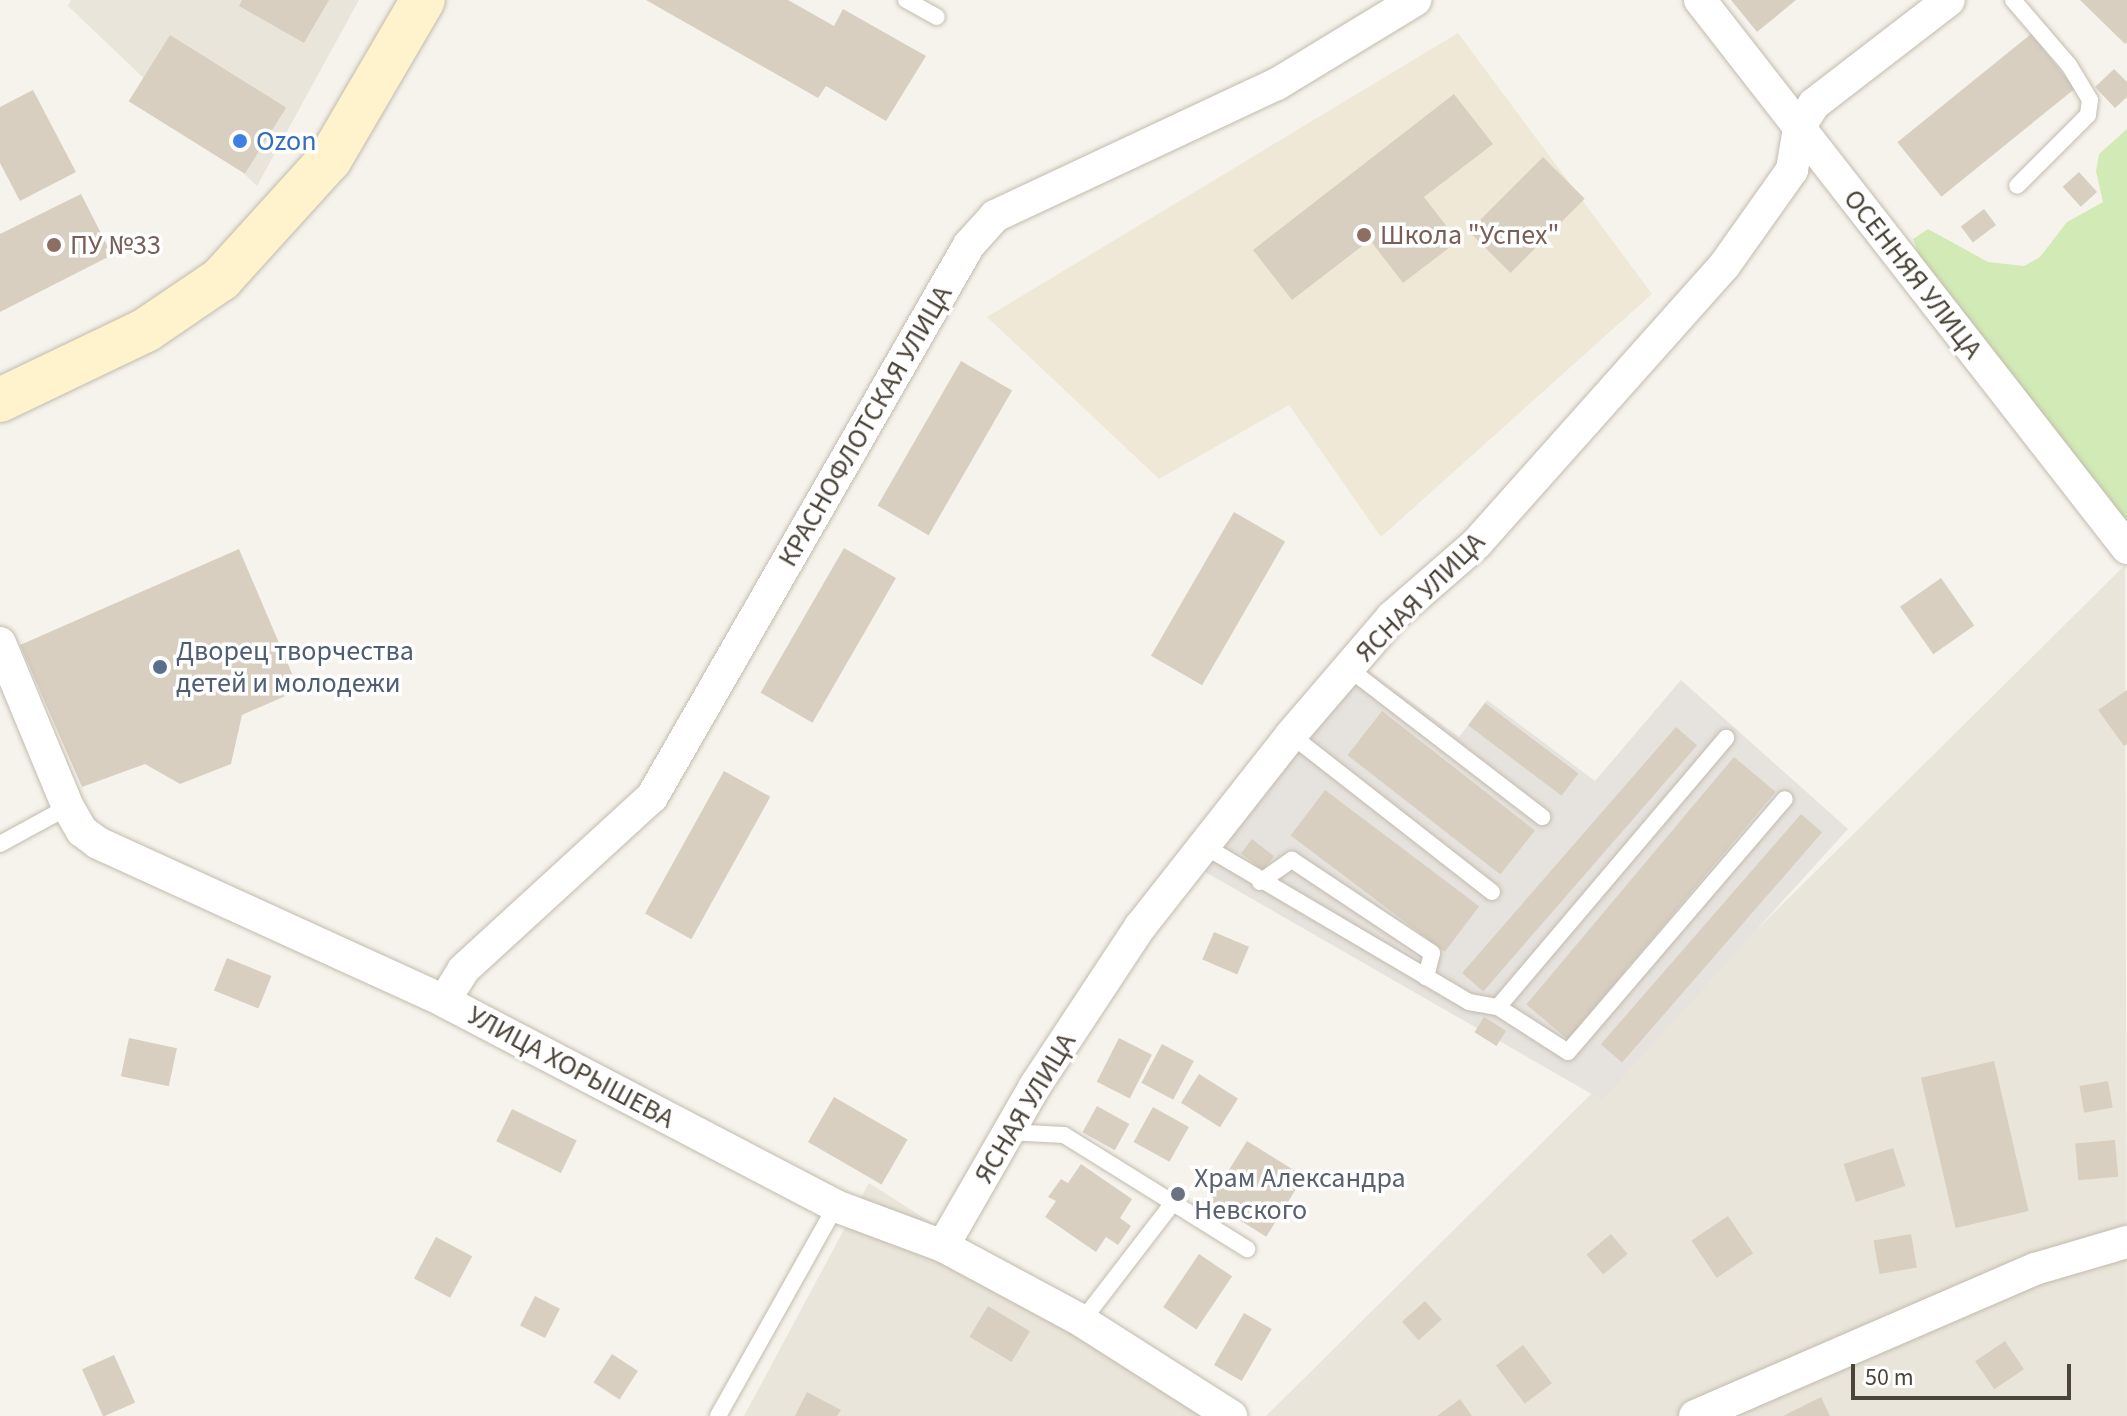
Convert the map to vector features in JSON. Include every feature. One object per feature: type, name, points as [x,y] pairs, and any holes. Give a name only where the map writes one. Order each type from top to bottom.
[{"type":"main road","points":[[0,400],[146,330],[221,279],[330,159],[423,0]]},
{"type":"street","name":"КРАСНОФЛОТСКАЯ УЛИЦА","points":[[444,1001],[463,970],[652,797],[969,245],[995,216],[1277,84],[1415,0]]},
{"type":"street","name":"ОСЕННЯЯ УЛИЦА","points":[[1700,0],[2127,548]]},
{"type":"street","points":[[1799,128],[1836,85],[1884,54],[1949,0]]},
{"type":"street","name":"ЯСНАЯ УЛИЦА","points":[[943,1246],[1007,1132],[1140,927],[1206,847],[1291,735],[1392,617],[1477,543],[1724,266],[1792,170],[1799,128]]},
{"type":"street","name":"УЛИЦА ХОРЫШЕВА","points":[[0,643],[68,807],[82,831],[98,843],[444,1001],[836,1206],[943,1246],[1082,1321],[1231,1416]]},
{"type":"street","points":[[1695,1416],[2035,1269],[2127,1242]]},
{"type":"lane","points":[[906,0],[937,17]]},
{"type":"lane","points":[[2013,0],[2069,65],[2090,100],[2088,115],[2017,186]]},
{"type":"lane","points":[[1348,668],[1542,817]]},
{"type":"lane","points":[[1291,735],[1492,892]]},
{"type":"lane","points":[[1498,1007],[1726,738]]},
{"type":"lane","points":[[1206,847],[1260,882],[1469,1002],[1498,1007],[1568,1052],[1573,1050],[1785,799]]},
{"type":"lane","points":[[0,844],[68,807]]},
{"type":"lane","points":[[1260,882],[1292,860],[1432,953],[1426,977]]},
{"type":"lane","points":[[1007,1132],[1064,1135],[1247,1249]]},
{"type":"lane","points":[[1082,1321],[1173,1203]]},
{"type":"lane","points":[[718,1416],[836,1206]]},
{"type":"shaded area","points":[[71,0],[359,0],[257,186],[68,6]]},
{"type":"shaded area","name":"Школа \"Успех\"","points":[[1458,33],[1652,294],[1381,537],[1289,405],[1159,479],[987,317]]},
{"type":"shaded area","points":[[2125,565],[2127,1416],[1266,1416]]},
{"type":"shaded area","points":[[1360,664],[1459,737],[1487,700],[1595,781],[1681,680],[1848,829],[1602,1100],[1200,869]]},
{"type":"shaded area","points":[[869,1183],[1235,1416],[744,1416]]},
{"type":"green space","points":[[2127,129],[2127,523],[1923,265],[1913,239],[1928,229],[1988,262],[2024,266],[2040,257],[2067,222],[2103,202],[2096,171],[2099,154]]},
{"type":"building","points":[[242,0],[329,0],[304,43],[239,6]]},
{"type":"building","points":[[646,0],[788,0],[834,26],[843,9],[926,56],[886,121],[826,86],[818,98]]},
{"type":"building","points":[[1731,0],[1796,0],[1757,32]]},
{"type":"building","points":[[2080,0],[2127,0],[2127,42],[2125,44]]},
{"type":"building","points":[[2031,34],[2075,88],[1941,197],[1897,142]]},
{"type":"building","points":[[170,35],[286,108],[245,174],[129,101]]},
{"type":"building","points":[[2114,69],[2127,82],[2127,97],[2115,108],[2095,87]]},
{"type":"building","points":[[33,90],[76,172],[20,201],[0,163],[0,107]]},
{"type":"building","points":[[1454,94],[1493,144],[1424,197],[1458,241],[1403,283],[1370,240],[1292,300],[1253,250]]},
{"type":"building","points":[[1543,157],[1585,199],[1510,273],[1469,231]]},
{"type":"building","points":[[2079,172],[2097,192],[2081,207],[2063,187]]},
{"type":"building","name":"ПУ №33","points":[[81,194],[112,255],[0,312],[0,234]]},
{"type":"building","points":[[1984,209],[1996,225],[1973,242],[1961,226]]},
{"type":"building","points":[[961,361],[1012,390],[929,535],[878,506]]},
{"type":"building","points":[[1234,512],[1285,542],[1202,685],[1151,656]]},
{"type":"building","points":[[844,548],[896,578],[812,723],[760,693]]},
{"type":"building","name":"Дворец творчества детей и молодежи","points":[[239,549],[299,690],[242,715],[231,764],[180,784],[145,764],[82,787],[20,645]]},
{"type":"building","points":[[1941,578],[1974,626],[1933,654],[1900,607]]},
{"type":"building","points":[[2127,690],[2127,744],[2124,746],[2098,710]]},
{"type":"building","points":[[1485,703],[1578,773],[1562,796],[1468,725]]},
{"type":"building","points":[[1382,711],[1535,830],[1500,875],[1348,755]]},
{"type":"building","points":[[1676,727],[1697,745],[1483,991],[1462,973]]},
{"type":"building","points":[[1734,757],[1775,792],[1568,1039],[1526,1004]]},
{"type":"building","points":[[724,771],[770,797],[691,939],[645,914]]},
{"type":"building","points":[[1325,790],[1479,906],[1445,952],[1291,836]]},
{"type":"building","points":[[1801,814],[1822,832],[1622,1063],[1601,1044]]},
{"type":"building","points":[[1252,839],[1274,856],[1263,870],[1241,853]]},
{"type":"building","points":[[1214,932],[1249,947],[1237,974],[1202,960]]},
{"type":"building","points":[[227,958],[272,976],[258,1008],[214,990]]},
{"type":"building","points":[[1484,1017],[1506,1031],[1497,1046],[1474,1032]]},
{"type":"building","points":[[129,1038],[177,1048],[169,1086],[121,1076]]},
{"type":"building","points":[[1119,1038],[1152,1055],[1130,1098],[1097,1082]]},
{"type":"building","points":[[1162,1044],[1194,1061],[1173,1100],[1141,1083]]},
{"type":"building","points":[[1994,1061],[2029,1211],[1956,1228],[1921,1078]]},
{"type":"building","points":[[1199,1074],[1238,1098],[1220,1127],[1181,1103]]},
{"type":"building","points":[[2108,1081],[2113,1108],[2084,1113],[2079,1086]]},
{"type":"building","points":[[834,1097],[908,1140],[882,1185],[808,1142]]},
{"type":"building","points":[[1097,1106],[1129,1124],[1115,1150],[1082,1132]]},
{"type":"building","points":[[1153,1107],[1189,1127],[1169,1162],[1134,1142]]},
{"type":"building","points":[[512,1109],[577,1141],[561,1173],[496,1141]]},
{"type":"building","points":[[2115,1140],[2118,1177],[2078,1180],[2075,1143]]},
{"type":"building","points":[[1247,1141],[1304,1177],[1266,1237],[1209,1201]]},
{"type":"building","points":[[1893,1148],[1905,1186],[1856,1202],[1844,1164]]},
{"type":"building","points":[[1081,1164],[1132,1199],[1120,1218],[1131,1226],[1118,1245],[1106,1237],[1096,1252],[1045,1217],[1056,1201],[1048,1197],[1061,1179],[1068,1183]]},
{"type":"building","points":[[1728,1216],[1753,1253],[1717,1278],[1692,1241]]},
{"type":"building","points":[[1611,1234],[1628,1254],[1603,1274],[1586,1255]]},
{"type":"building","points":[[1911,1234],[1917,1267],[1879,1274],[1874,1241]]},
{"type":"building","points":[[436,1237],[472,1256],[450,1298],[414,1278]]},
{"type":"building","points":[[1199,1254],[1232,1276],[1196,1329],[1163,1307]]},
{"type":"building","points":[[535,1296],[560,1309],[545,1338],[520,1325]]},
{"type":"building","points":[[1425,1301],[1442,1320],[1419,1340],[1402,1322]]},
{"type":"building","points":[[988,1306],[1030,1331],[1011,1362],[969,1337]]},
{"type":"building","points":[[1244,1313],[1272,1329],[1242,1381],[1214,1365]]},
{"type":"building","points":[[2005,1341],[2024,1369],[1994,1389],[1975,1361]]},
{"type":"building","points":[[1523,1345],[1552,1383],[1525,1404],[1496,1365]]},
{"type":"building","points":[[612,1354],[638,1371],[619,1399],[593,1383]]},
{"type":"building","points":[[114,1355],[135,1403],[103,1416],[82,1369]]},
{"type":"building","points":[[807,1392],[841,1410],[837,1416],[795,1416]]},
{"type":"building","points":[[1821,1397],[1830,1416],[1783,1416]]},
{"type":"building","points":[[1460,1399],[1472,1416],[1437,1416]]},
{"type":"place","name":"Ozon","points":[[240,141]]},
{"type":"place","name":"Школа \"Успех\"","points":[[1364,235]]},
{"type":"place","name":"ПУ №33","points":[[54,245]]},
{"type":"place","name":"Дворец творчества детей и молодежи","points":[[160,667]]},
{"type":"place","name":"Храм Александра Невского","points":[[1178,1194]]}]
